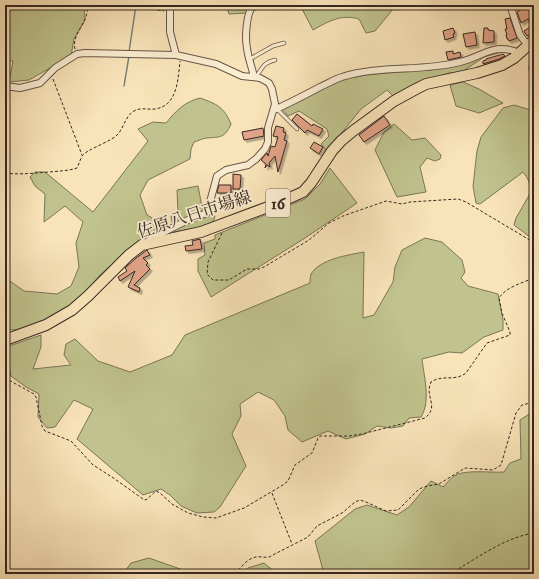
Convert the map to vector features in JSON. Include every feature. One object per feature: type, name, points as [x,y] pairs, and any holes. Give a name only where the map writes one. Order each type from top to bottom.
[{"type":"main road","name":"佐原八日市場線","points":[[5,340],[46,325],[68,313],[88,296],[129,255],[146,243],[189,235],[223,224],[302,192],[311,184],[332,151],[341,142],[353,131],[406,94],[426,84],[477,73],[496,67],[508,62],[529,46]]},
{"type":"street","points":[[254,5],[250,8],[249,12],[246,48],[255,77]]},
{"type":"street","points":[[276,110],[341,77],[353,74],[405,68],[430,67],[459,62],[490,50],[496,49],[515,51],[529,46],[520,35],[510,5]]},
{"type":"street","points":[[170,8],[170,32],[178,56]]},
{"type":"street","points":[[5,86],[20,88],[40,83],[55,68],[77,54],[178,56],[216,64],[242,76],[255,77],[265,80],[272,89],[276,110],[268,128],[268,142],[265,149],[248,165],[226,170],[217,176],[207,213],[188,220],[152,238],[146,243]]},
{"type":"lane","points":[[250,59],[273,46],[284,43]]},
{"type":"lane","points":[[255,77],[264,64],[276,60]]},
{"type":"lane","points":[[276,110],[297,129]]},
{"type":"path","points":[[77,54],[74,43],[86,20],[87,5]]},
{"type":"path","points":[[123,5],[140,8],[170,8]]},
{"type":"path","points":[[5,173],[19,175],[68,171],[77,168],[82,155],[116,136],[121,130],[128,116],[133,111],[159,108],[171,99],[174,95],[176,87],[178,56]]},
{"type":"path","points":[[51,73],[82,155]]},
{"type":"path","points":[[223,224],[220,238],[208,262],[207,274],[213,280],[228,280],[247,269],[259,269],[264,267],[308,240],[329,223],[386,201],[402,204],[430,200],[458,199],[466,202],[522,235],[534,246]]},
{"type":"path","points":[[5,378],[34,394],[36,397],[42,426],[45,431],[71,441],[93,465],[142,499],[146,500],[156,491],[172,504],[188,513],[203,517],[216,518],[244,508],[288,481],[295,465],[312,453],[318,438],[362,434],[425,418],[430,414],[433,407],[429,392],[431,382],[445,377],[456,378],[462,376],[466,373],[487,343],[510,335],[502,314],[499,298],[502,293],[507,290],[534,278]]},
{"type":"path","points":[[235,574],[252,558],[257,556],[263,558],[269,557],[308,537],[317,526],[342,513],[355,502],[360,500],[386,511],[398,510],[419,489],[439,484],[465,468],[493,470],[497,468],[501,465],[516,413],[522,405],[534,402]]},
{"type":"path","points":[[272,492],[292,544]]},
{"type":"path","points":[[450,574],[501,544],[524,534],[534,532]]},
{"type":"path","points":[[118,574],[127,571],[139,570],[166,574]]},
{"type":"green space","points":[[5,5],[84,5],[85,20],[74,39],[71,56],[29,80],[9,82],[13,61],[5,60]]},
{"type":"green space","points":[[226,5],[268,5],[248,13],[229,14]]},
{"type":"green space","points":[[300,5],[387,5],[394,8],[375,31],[366,33],[359,19],[346,17],[335,19],[313,30]]},
{"type":"green space","points":[[487,52],[502,52],[484,57],[462,72],[449,73],[416,83],[393,96],[387,90],[361,109],[327,151],[321,144],[329,136],[327,129],[299,111],[288,116],[282,109],[340,80],[365,75],[429,69]]},
{"type":"green space","points":[[463,82],[479,89],[503,103],[479,113],[456,106],[450,85]]},
{"type":"green space","points":[[200,98],[211,102],[223,110],[231,124],[227,132],[222,136],[204,138],[194,142],[191,149],[190,159],[148,180],[140,195],[147,215],[163,224],[131,247],[99,276],[85,294],[60,314],[35,325],[16,330],[5,329],[5,280],[7,279],[24,291],[57,294],[71,286],[79,267],[76,243],[83,222],[65,206],[44,222],[45,194],[35,186],[30,177],[35,172],[45,172],[93,212],[148,141],[138,129],[153,122],[166,123],[189,102]]},
{"type":"green space","points":[[514,105],[534,111],[534,240],[514,225],[516,218],[531,192],[529,182],[523,172],[480,204],[476,203],[473,186],[477,151],[481,137],[503,108]]},
{"type":"green space","points":[[394,124],[412,140],[425,138],[441,155],[440,159],[435,161],[427,158],[420,167],[426,192],[397,197],[375,150],[384,132]]},
{"type":"green space","points":[[330,168],[357,203],[305,238],[211,297],[198,271],[198,259],[205,255],[204,243],[215,239],[215,235],[305,199],[320,184]]},
{"type":"green space","points":[[198,186],[203,212],[215,216],[213,223],[174,232],[171,216],[178,212],[177,190]]},
{"type":"green space","points":[[425,238],[442,242],[462,260],[465,272],[461,278],[468,286],[498,294],[503,320],[503,330],[484,337],[462,353],[449,352],[422,359],[426,389],[426,404],[421,417],[409,418],[403,426],[391,428],[377,426],[365,434],[346,439],[328,431],[302,442],[288,430],[285,416],[274,400],[258,392],[240,404],[241,416],[232,434],[246,466],[220,507],[214,512],[197,513],[181,506],[170,495],[161,489],[143,495],[77,439],[93,409],[74,400],[55,427],[47,428],[38,417],[39,394],[11,376],[6,347],[41,335],[41,347],[33,369],[71,365],[64,355],[66,344],[75,339],[98,361],[130,372],[172,355],[185,335],[310,283],[311,274],[315,269],[328,261],[335,258],[364,252],[363,318],[374,315],[393,282],[395,267],[402,250]]},
{"type":"green space","points":[[534,411],[534,574],[324,574],[315,541],[355,509],[367,505],[397,515],[409,507],[431,481],[443,487],[458,474],[471,472],[504,472],[510,463],[521,459],[520,420]]},
{"type":"green space","points":[[149,558],[183,570],[202,574],[123,574],[131,563]]},
{"type":"green space","points":[[264,563],[275,572],[275,574],[242,574],[248,568]]},
{"type":"building","points":[[518,5],[527,5],[533,15],[534,14],[534,31],[527,36],[524,31],[532,26],[528,19],[521,23],[517,12],[520,10]]},
{"type":"building","points":[[510,18],[517,38],[509,41],[506,35],[505,29],[507,29],[505,19]]},
{"type":"building","points":[[453,28],[455,33],[453,34],[454,37],[445,40],[443,31]]},
{"type":"building","points":[[484,28],[494,31],[494,42],[483,43]]},
{"type":"building","points":[[475,32],[477,45],[466,47],[463,34]]},
{"type":"building","points":[[534,49],[534,70],[529,70],[530,52]]},
{"type":"building","points":[[453,51],[453,54],[460,52],[461,57],[448,60],[446,52]]},
{"type":"building","points":[[503,54],[505,56],[483,64],[483,61],[486,59]]},
{"type":"building","points":[[297,114],[312,126],[313,124],[323,129],[319,136],[307,130],[305,133],[292,120]]},
{"type":"building","points":[[384,116],[390,125],[364,142],[359,135]]},
{"type":"building","points":[[276,126],[284,128],[283,132],[286,133],[284,140],[287,141],[278,172],[275,156],[269,163],[270,167],[267,165],[265,168],[266,164],[261,160],[267,153],[268,156],[271,146],[275,147],[278,137],[273,136]]},
{"type":"building","points":[[263,128],[264,136],[244,140],[242,132]]},
{"type":"building","points":[[314,142],[323,147],[319,154],[310,148]]},
{"type":"building","points":[[233,174],[241,175],[240,189],[233,189]]},
{"type":"building","points":[[219,185],[231,185],[231,193],[217,193]]},
{"type":"building","points":[[200,239],[202,249],[186,251],[185,246],[193,245],[192,241]]},
{"type":"building","points":[[147,250],[150,255],[143,258],[148,263],[146,265],[150,269],[134,285],[140,288],[139,292],[128,287],[135,271],[120,281],[118,277],[127,271],[125,268]]},
{"type":"waterway","points":[[129,52],[136,5]]},
{"type":"waterway","points":[[124,86],[129,56]]}]
